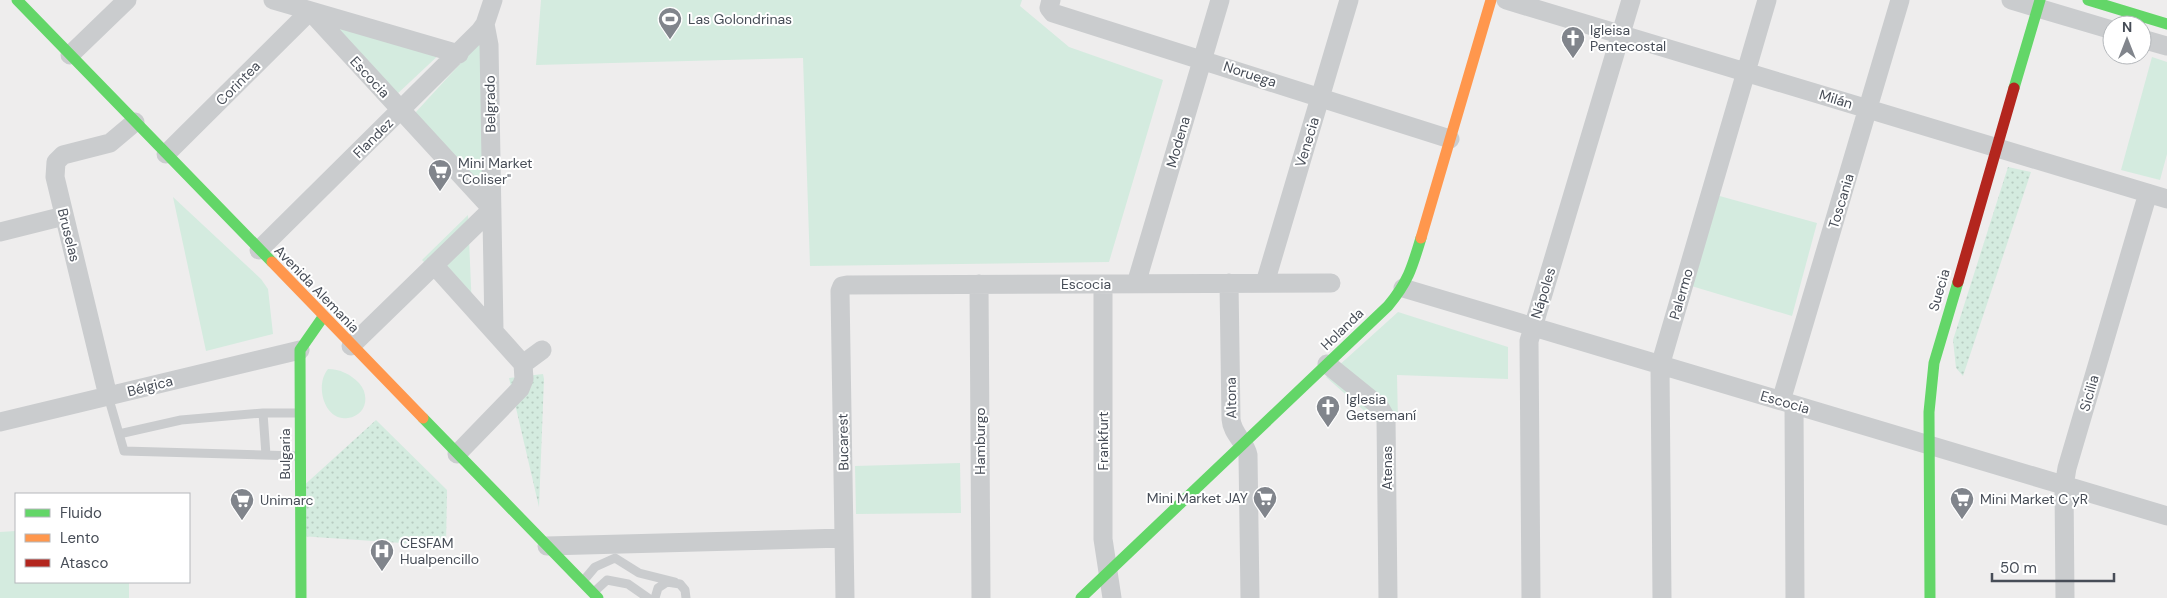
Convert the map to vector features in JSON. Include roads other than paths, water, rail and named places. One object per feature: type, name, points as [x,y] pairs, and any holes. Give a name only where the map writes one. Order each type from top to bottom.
[{"type":"street","name":"Avenida Alemania","points":[[17,0],[351,346],[595,595]]},
{"type":"street","points":[[70,55],[127,0]]},
{"type":"street","points":[[273,0],[459,54]]},
{"type":"street","name":"Belgrado","points":[[494,0],[486,24],[489,45],[494,331]]},
{"type":"street","name":"Modena","points":[[1136,284],[1220,0]]},
{"type":"street","name":"Venecia","points":[[1265,283],[1349,0]]},
{"type":"street","name":"Holanda","points":[[1081,598],[1328,364],[1388,306],[1403,288],[1411,272],[1492,0]]},
{"type":"street","name":"Milán","points":[[1506,0],[2167,199]]},
{"type":"street","name":"Nápoles","points":[[1531,598],[1529,341],[1631,0]]},
{"type":"street","name":"Palermo","points":[[1662,598],[1660,366],[1767,0]]},
{"type":"street","name":"Toscania","points":[[1795,598],[1788,403],[1868,109],[1900,0]]},
{"type":"street","points":[[2011,0],[2039,4],[2102,26]]},
{"type":"street","points":[[2088,0],[2167,24]]},
{"type":"street","name":"Suecia","points":[[1930,598],[1930,392],[1935,357],[2039,4]]},
{"type":"street","name":"Noruega","points":[[1050,5],[1053,13],[1450,138]]},
{"type":"street","name":"Escocia","points":[[310,11],[492,209]]},
{"type":"street","name":"Corintea","points":[[166,154],[310,11]]},
{"type":"street","name":"Flandez","points":[[259,250],[459,54],[486,24]]},
{"type":"street","points":[[2152,42],[2167,46]]},
{"type":"street","name":"Bruselas","points":[[108,396],[54,172],[59,158],[68,153],[110,143],[135,122]]},
{"type":"street","name":"Sicilia","points":[[2065,598],[2064,486],[2067,468],[2148,193]]},
{"type":"street","points":[[351,346],[492,209]]},
{"type":"street","points":[[0,232],[64,216]]},
{"type":"street","points":[[434,265],[523,364],[524,379],[520,389],[457,454]]},
{"type":"street","name":"Escocia","points":[[842,286],[1331,283]]},
{"type":"street","name":"Hamburgo","points":[[979,284],[982,598]]},
{"type":"street","name":"Frankfurt","points":[[1104,284],[1103,539],[1112,598]]},
{"type":"street","name":"Altona","points":[[1230,284],[1230,420],[1232,429],[1244,443],[1248,463],[1250,598]]},
{"type":"street","name":"Bucarest","points":[[842,286],[840,291],[846,598]]},
{"type":"street","name":"Escocia","points":[[1403,288],[2167,516]]},
{"type":"street","points":[[300,350],[323,317]]},
{"type":"street","name":"Bélgica","points":[[0,422],[300,350]]},
{"type":"street","name":"Bulgaria","points":[[300,350],[301,598]]},
{"type":"street","points":[[523,364],[542,350]]},
{"type":"street","name":"Atenas","points":[[1328,364],[1379,406],[1386,418],[1388,598]]},
{"type":"street","points":[[547,546],[844,538]]},
{"type":"lane","points":[[108,396],[124,451],[300,456]]},
{"type":"lane","points":[[119,434],[181,420],[300,413]]},
{"type":"lane","points":[[263,414],[266,455]]},
{"type":"lane","points":[[583,582],[596,567],[614,558],[639,573],[675,582],[685,590],[686,598]]},
{"type":"lane","points":[[595,595],[607,580],[628,584],[648,598]]},
{"type":"lane","points":[[656,598],[656,592],[662,584],[675,582]]},
{"type":"place","name":"Las Golondrinas","points":[[670,40]]},
{"type":"place","name":"Igleisa Pentecostal","points":[[1573,59]]},
{"type":"place","name":"Mini Market \"Coliser\"","points":[[440,192]]},
{"type":"place","name":"Iglesia Getsemaní","points":[[1328,428]]},
{"type":"place","name":"Mini Market JAY","points":[[1265,519]]},
{"type":"place","name":"Mini Market C yR","points":[[1962,520]]},
{"type":"place","name":"Unimarc","points":[[242,521]]},
{"type":"place","name":"CESFAM Hualpencillo","points":[[382,572]]}]
